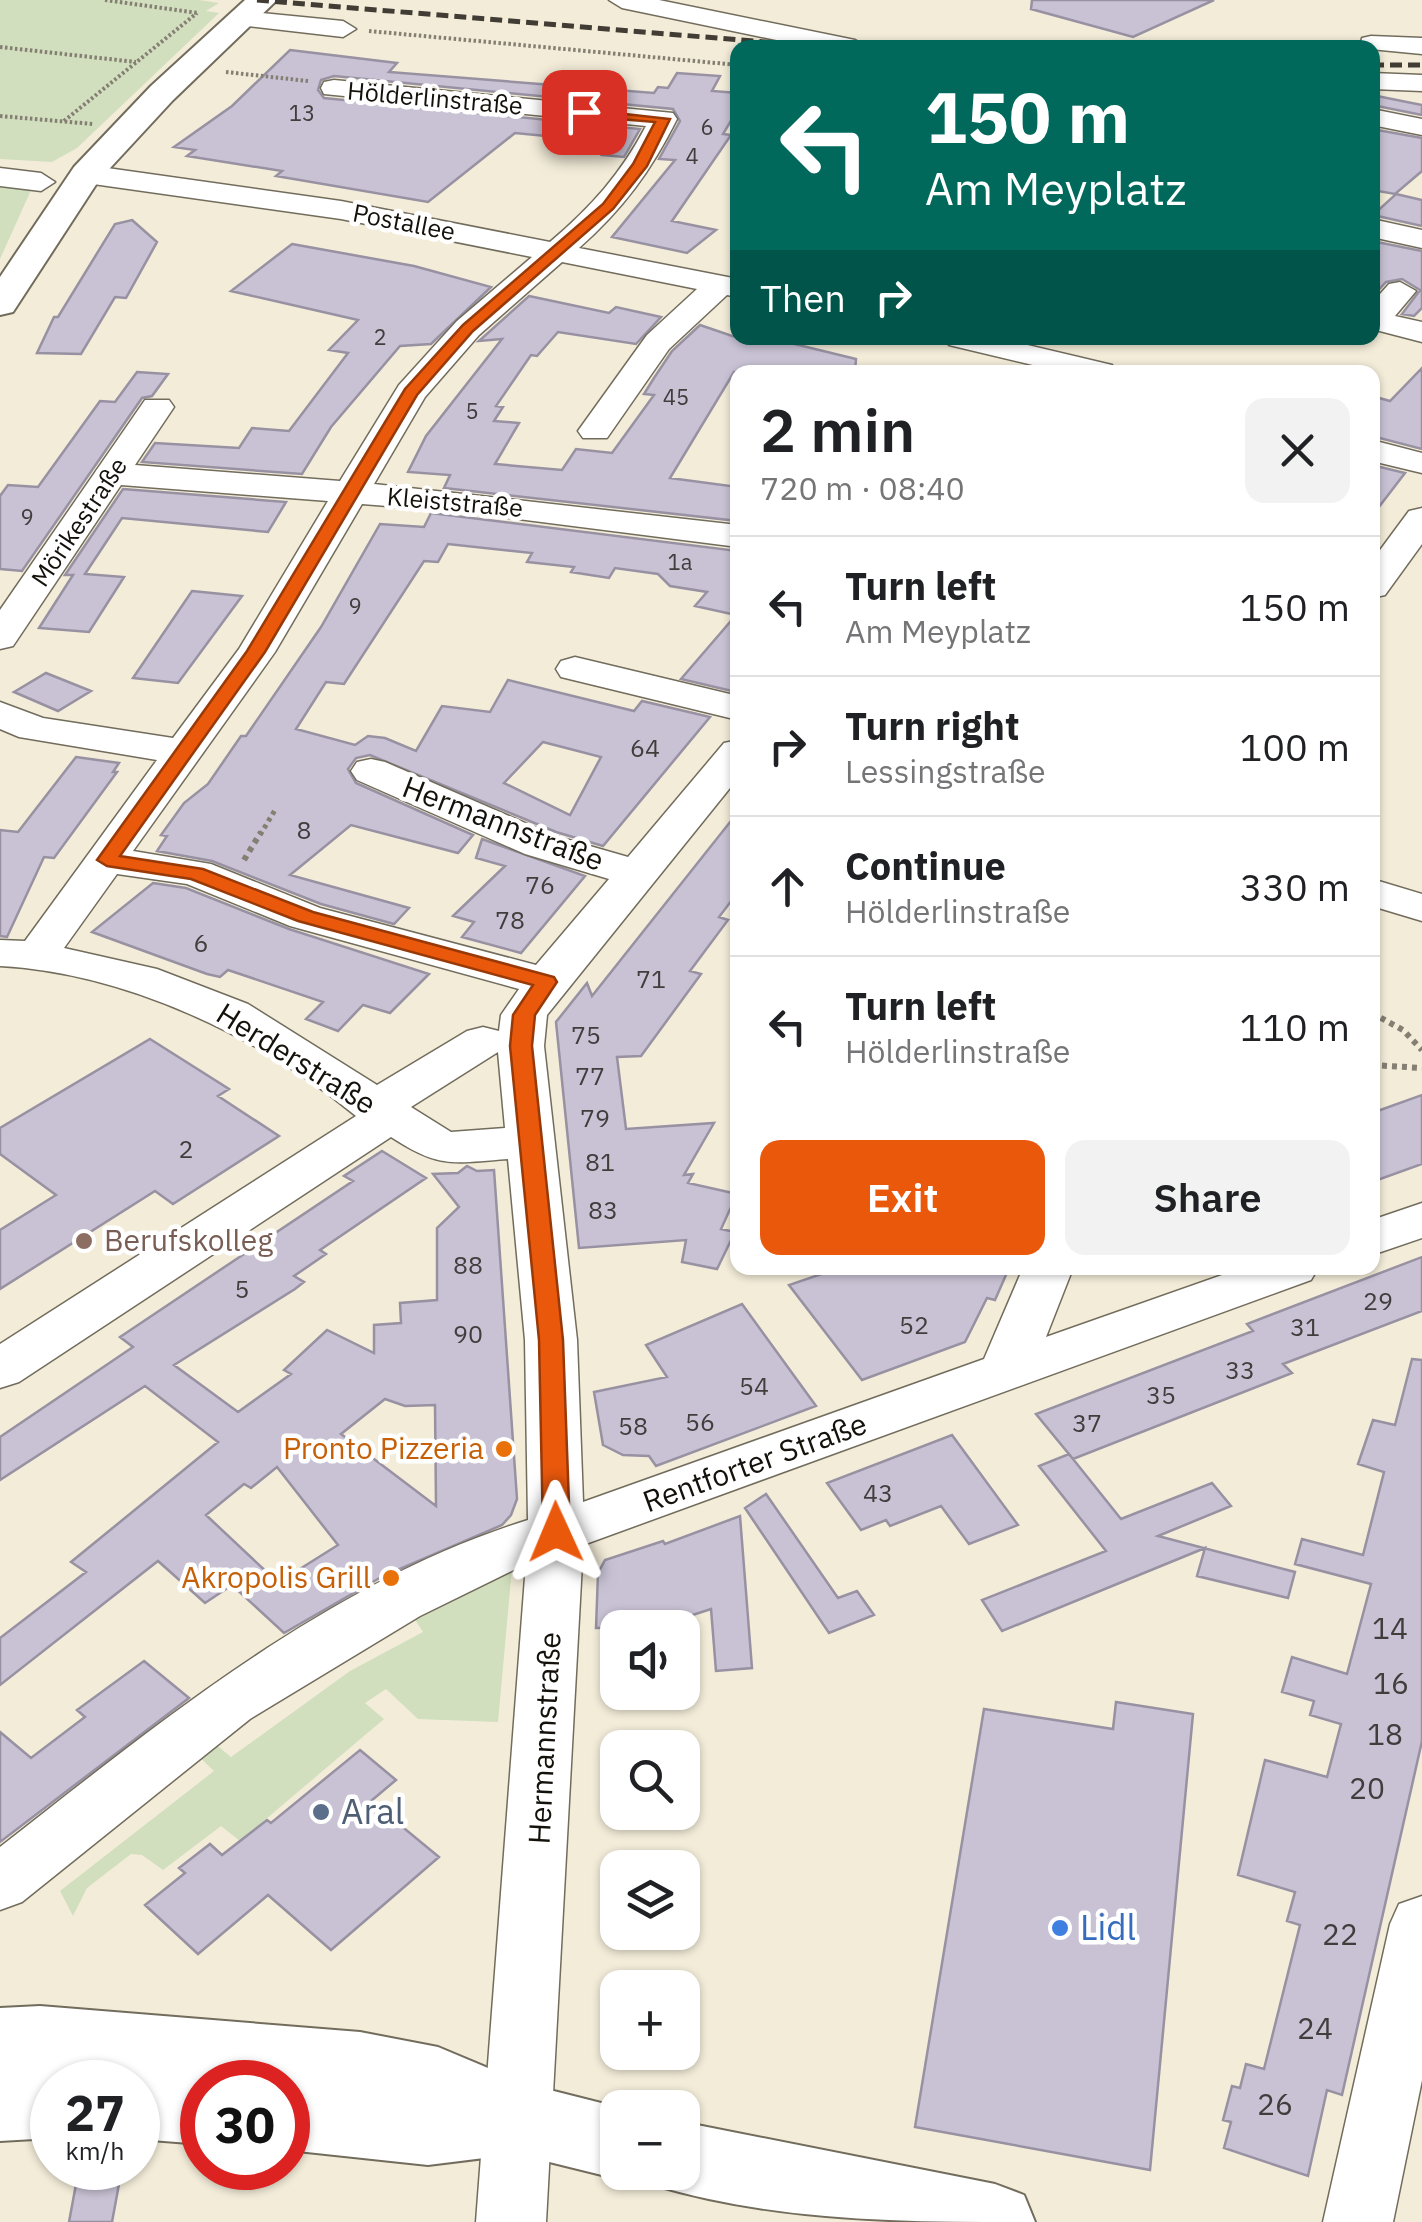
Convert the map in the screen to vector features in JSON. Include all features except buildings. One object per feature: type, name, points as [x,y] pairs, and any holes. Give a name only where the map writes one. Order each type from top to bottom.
[{"type":"main road","points":[[0,304],[86,174],[248,12]]},
{"type":"main road","points":[[0,2042],[40,2040],[360,2067],[438,2082],[516,2118],[600,2139]]},
{"type":"main road","points":[[0,2105],[30,2103]]},
{"type":"main road","points":[[310,2117],[428,2130],[516,2118]]},
{"type":"main road","points":[[700,2163],[995,2222]]},
{"type":"street","points":[[622,0],[815,40]]},
{"type":"street","points":[[248,12],[343,29]]},
{"type":"street","points":[[1380,44],[1422,46]]},
{"type":"street","points":[[1380,81],[1422,83]]},
{"type":"street","name":"Hölderlinstraße","points":[[323,85],[656,118]]},
{"type":"street","points":[[19,954],[107,860],[256,652],[389,424],[423,378],[468,328],[608,206],[640,166],[663,119],[656,118],[676,89]]},
{"type":"street","points":[[1380,118],[1422,127]]},
{"type":"street","name":"Postallee","points":[[86,174],[330,208],[729,286]]},
{"type":"street","points":[[0,176],[42,182]]},
{"type":"street","points":[[1380,230],[1422,239]]},
{"type":"street","name":"Postallee","points":[[595,431],[658,342],[729,286]]},
{"type":"street","points":[[1380,313],[1400,291]]},
{"type":"street","points":[[1380,322],[1422,332]]},
{"type":"street","points":[[981,345],[1042,365]]},
{"type":"street","points":[[1046,365],[1071,345]]},
{"type":"street","name":"Mörikestraße","points":[[0,638],[157,407]]},
{"type":"street","points":[[1380,452],[1422,464]]},
{"type":"street","name":"Kleiststraße","points":[[112,474],[463,501],[730,535]]},
{"type":"street","points":[[1380,576],[1422,519]]},
{"type":"street","points":[[575,669],[730,706]]},
{"type":"street","points":[[0,714],[32,729],[184,752]]},
{"type":"street","name":"Hermannstraße","points":[[371,772],[540,845],[636,874]]},
{"type":"street","name":"Hermannstraße","points":[[511,2222],[546,1736],[556,1532],[551,1340],[530,1142],[524,1015],[546,982],[636,874],[729,775]]},
{"type":"street","points":[[107,860],[196,873],[305,917],[546,982]]},
{"type":"street","points":[[1380,895],[1422,908]]},
{"type":"street","name":"Herderstraße","points":[[19,954],[141,978],[232,1014],[442,1148],[530,1142]]},
{"type":"street","points":[[0,1369],[483,1041]]},
{"type":"street","points":[[1380,1235],[1422,1220]]},
{"type":"street","points":[[1005,1373],[1045,1275]]},
{"type":"street","name":"Rentforter Straße","points":[[0,1883],[229,1702],[400,1600],[512,1546],[1274,1275]]},
{"type":"street","points":[[1358,2222],[1422,1924]]},
{"type":"path","points":[[105,0],[196,13],[248,12]]},
{"type":"path","points":[[64,121],[196,13]]},
{"type":"path","points":[[343,29],[730,64]]},
{"type":"path","points":[[0,47],[136,62]]},
{"type":"path","points":[[190,67],[323,85]]},
{"type":"path","points":[[0,116],[130,128]]},
{"type":"path","points":[[228,886],[275,810]]},
{"type":"path","points":[[1380,1018],[1402,1030],[1422,1050]]},
{"type":"path","points":[[1380,1065],[1422,1068]]},
{"type":"green space","points":[[0,0],[199,0],[219,3],[206,11],[219,13],[77,148],[52,162],[0,159]]},
{"type":"green space","points":[[0,180],[32,188],[0,259]]},
{"type":"green space","points":[[513,1557],[498,1722],[418,1719],[386,1689],[365,1703],[384,1719],[240,1841],[221,1826],[163,1870],[142,1855],[131,1854],[87,1888],[73,1916],[60,1891],[214,1771],[192,1750],[208,1738],[231,1757],[350,1671],[423,1632],[408,1609]]},
{"type":"railway","points":[[257,0],[740,40]]},
{"type":"railway","points":[[1380,65],[1422,65]]},
{"type":"place","name":"Berufskolleg","points":[[84,1241]]},
{"type":"place","name":"Pronto Pizzeria","points":[[504,1449]]},
{"type":"place","name":"Akropolis Grill","points":[[391,1578]]},
{"type":"place","name":"Aral","points":[[321,1812]]},
{"type":"place","name":"Lidl","points":[[1060,1928]]},
{"type":"route","points":[[556,1532],[551,1340],[521,1046],[524,1015],[546,982],[305,917],[196,873],[107,860],[256,652],[411,392],[468,328],[608,206],[640,166],[663,119],[584,112]]}]
